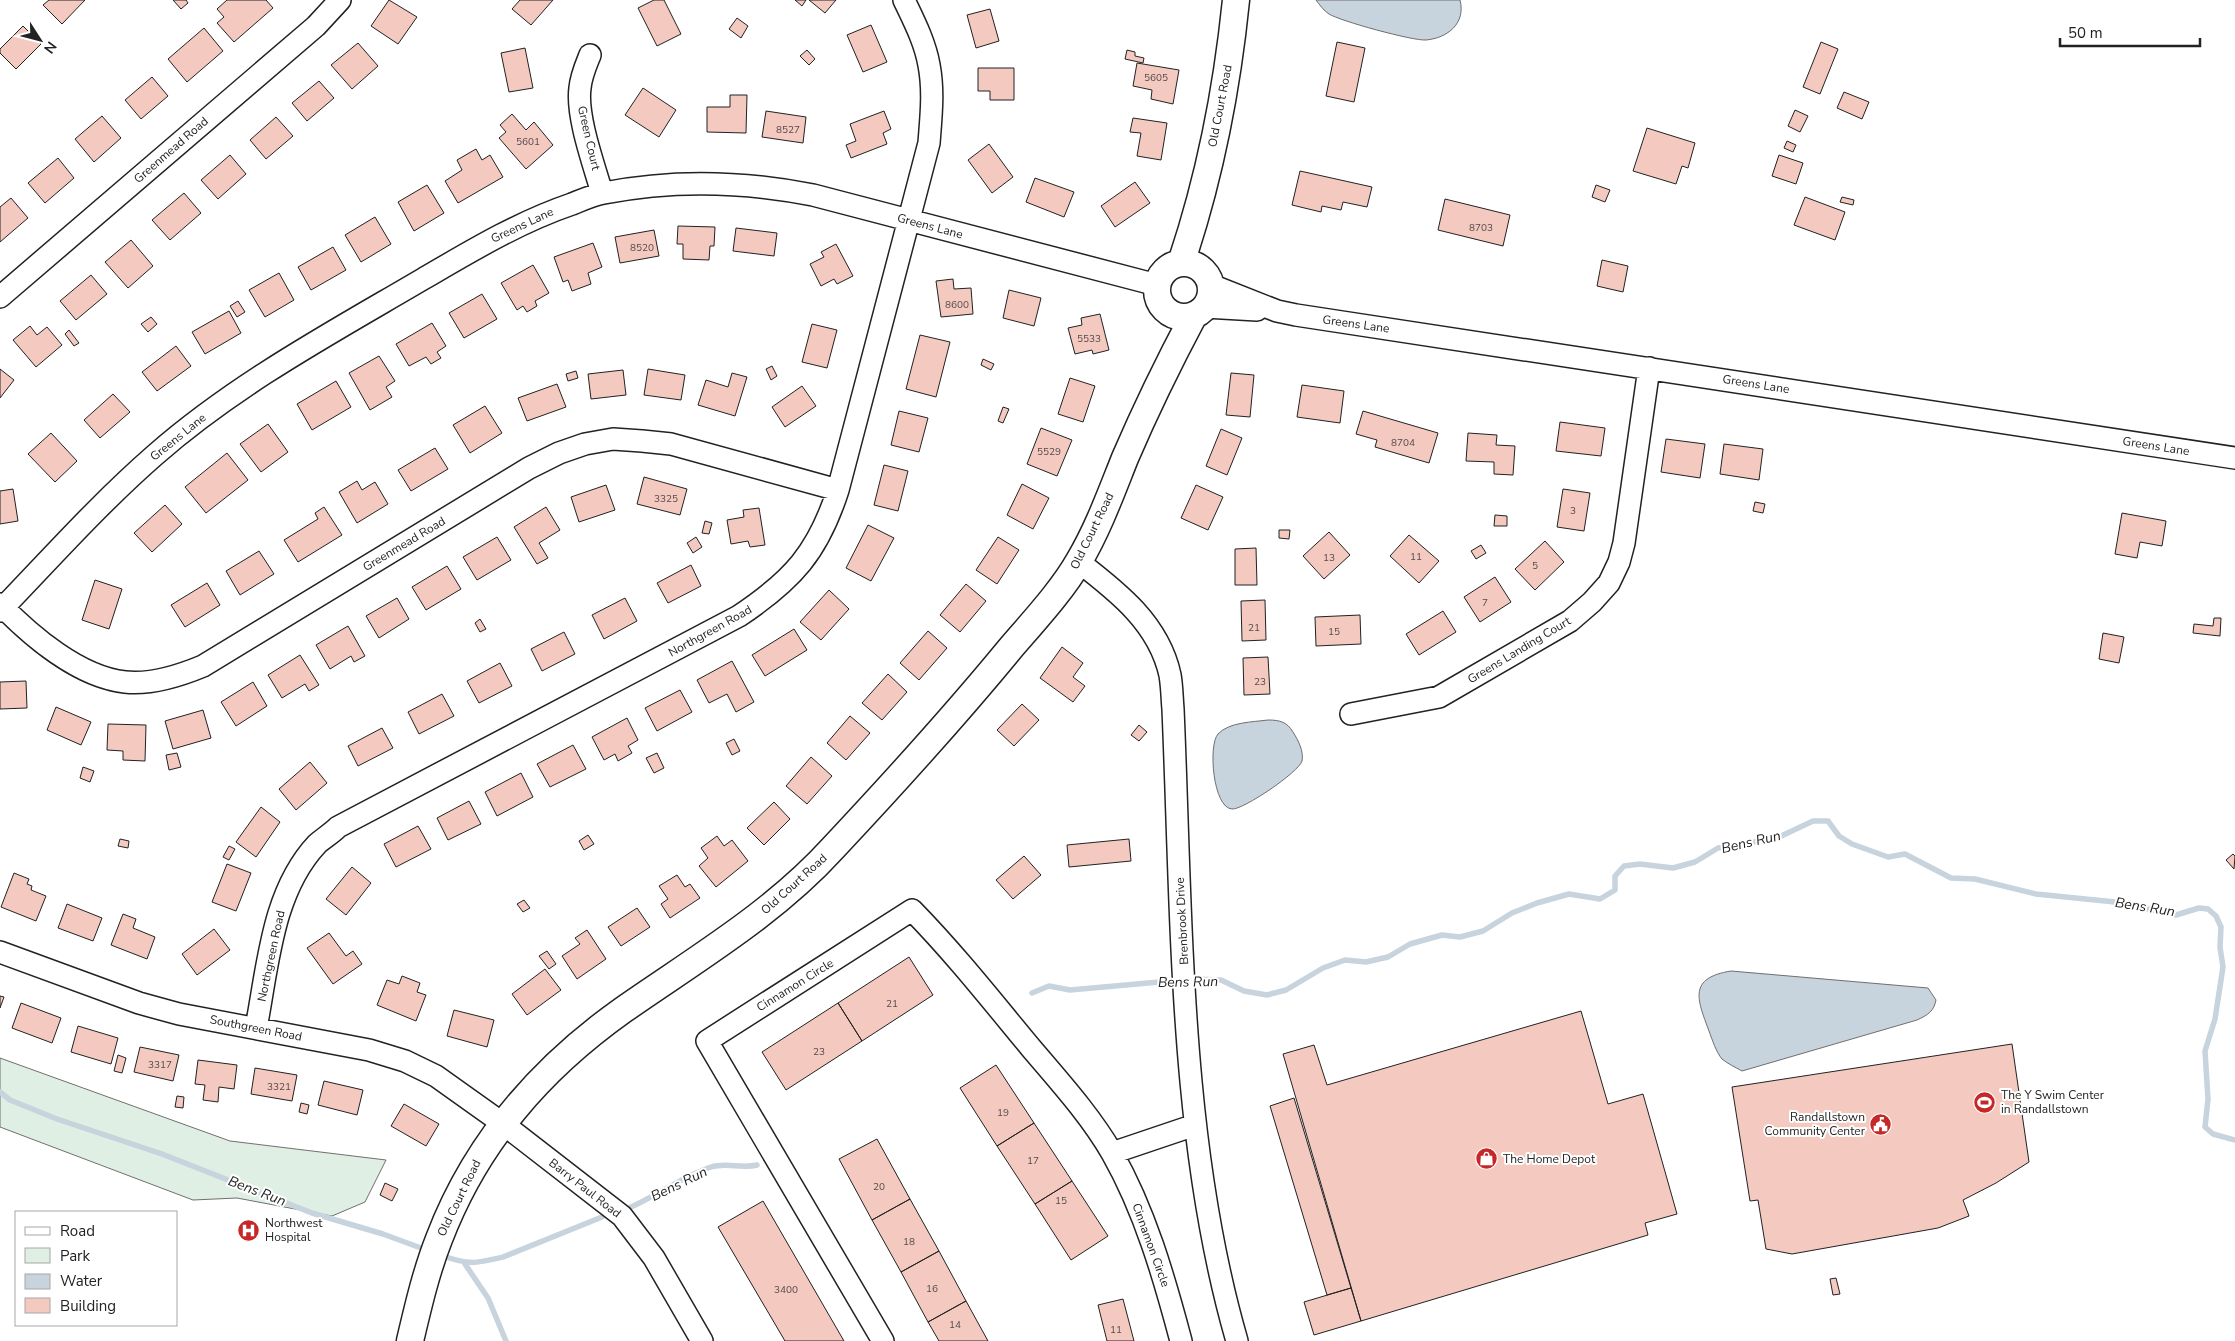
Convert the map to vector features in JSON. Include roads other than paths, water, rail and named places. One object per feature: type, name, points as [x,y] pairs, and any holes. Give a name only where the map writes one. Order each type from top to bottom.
[{"type":"main road","name":"Old Court Road","points":[[410,1341],[429,1268],[439,1239],[465,1180],[480,1154],[502,1123],[544,1075],[584,1040],[623,1010],[745,926],[785,894],[830,853],[993,669],[1040,614],[1079,562],[1102,515],[1194,292],[1198,211],[1225,89],[1236,0]]},
{"type":"main road","points":[[1157,285],[1166,270],[1194,292]]},
{"type":"street","name":"Greenmead Road","points":[[0,298],[316,26],[340,0]]},
{"type":"street","name":"Northgreen Road","points":[[256,1028],[278,913],[302,865],[318,844],[338,827],[739,616],[759,603],[787,580],[804,562],[826,522],[838,490],[929,143],[932,103],[929,65],[920,32],[904,0]]},
{"type":"street","name":"Green Court","points":[[590,54],[580,88],[580,109],[602,193]]},
{"type":"street","name":"Greens Lane","points":[[1,607],[96,511],[156,454],[262,373],[490,240],[550,211],[602,193],[667,184],[718,182],[771,187],[813,195],[1157,285]]},
{"type":"street","name":"Greens Lane","points":[[1194,292],[1277,311],[2235,458]]},
{"type":"street","name":"Greens Landing Court","points":[[1351,714],[1418,702],[1446,693],[1570,621],[1592,602],[1609,583],[1619,562],[1624,543],[1649,368]]},
{"type":"street","name":"Greenmead Road","points":[[1,607],[48,647],[76,665],[100,676],[125,682],[154,681],[180,676],[203,666],[529,468],[559,453],[586,444],[613,440],[671,444],[838,490]]},
{"type":"street","name":"Brenbrook Drive","points":[[1079,562],[1115,590],[1140,615],[1158,643],[1170,674],[1186,992],[1195,1125],[1211,1227],[1237,1341]]},
{"type":"street","name":"Cinnamon Circle","points":[[883,1341],[707,1041],[912,910],[946,945],[1066,1090],[1112,1153],[1142,1218],[1162,1270],[1181,1341]]},
{"type":"street","name":"Southgreen Road","points":[[0,952],[139,1003],[179,1014],[368,1050],[405,1061],[436,1076],[502,1123]]},
{"type":"street","name":"Barry Paul Road","points":[[502,1123],[622,1216],[654,1258],[702,1341]]},
{"type":"street","points":[[1112,1153],[1195,1125]]},
{"type":"water","points":[[1316,0],[1460,0],[1461,8],[1458,22],[1454,28],[1434,39],[1426,40],[1392,34],[1336,17],[1325,11]]},
{"type":"water","points":[[1268,720],[1283,722],[1291,729],[1300,746],[1302,761],[1299,766],[1270,790],[1238,808],[1232,809],[1226,806],[1220,798],[1217,788],[1213,762],[1215,740],[1218,734],[1228,727],[1242,723]]},
{"type":"water","points":[[1731,971],[1928,988],[1936,1000],[1930,1012],[1917,1020],[1742,1071],[1720,1056],[1714,1045],[1699,1000],[1699,992],[1702,985],[1708,979],[1717,974]]},
{"type":"waterway","name":"Bens Run","points":[[1032,993],[1049,986],[1070,990],[1193,979],[1221,980],[1244,991],[1267,995],[1286,990],[1323,968],[1345,960],[1366,962],[1388,957],[1410,944],[1442,935],[1460,937],[1483,931],[1512,913],[1537,903],[1569,894],[1600,899],[1615,890],[1615,876],[1624,866],[1640,864],[1673,868],[1695,862],[1718,848],[1777,838],[1813,821],[1828,821],[1839,836],[1852,844],[1888,857],[1905,854],[1951,878],[1975,879],[2036,894],[2115,902],[2176,915],[2199,908],[2208,909],[2216,916],[2221,927],[2220,947],[2223,967],[2215,1019],[2205,1051],[2208,1099],[2205,1127],[2213,1134],[2235,1140]]},
{"type":"waterway","name":"Bens Run","points":[[0,1092],[10,1100],[57,1119],[162,1154],[312,1213],[383,1234],[429,1251]]},
{"type":"waterway","name":"Bens Run","points":[[631,1207],[690,1175],[711,1167],[757,1165]]},
{"type":"waterway","name":"Bens Run","points":[[440,1255],[465,1262],[485,1261],[503,1257],[602,1217]]},
{"type":"waterway","points":[[465,1264],[488,1298],[506,1341]]},
{"type":"place","name":"The Y Swim Center in Randallstown","points":[[1985,1102]]},
{"type":"place","name":"Randallstown Community Center","points":[[1881,1124]]},
{"type":"place","name":"The Home Depot","points":[[1487,1159]]},
{"type":"place","name":"Northwest Hospital","points":[[249,1230]]}]
